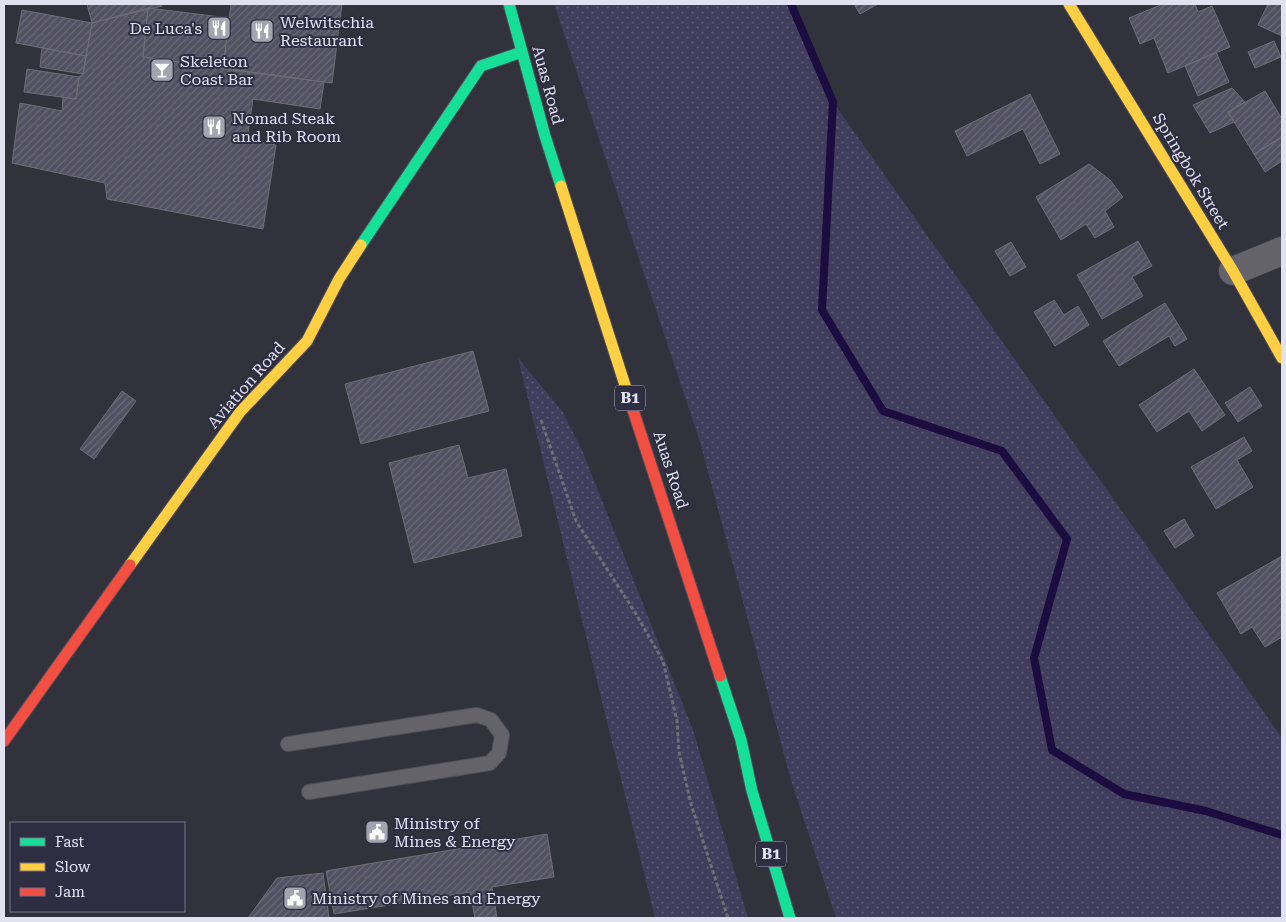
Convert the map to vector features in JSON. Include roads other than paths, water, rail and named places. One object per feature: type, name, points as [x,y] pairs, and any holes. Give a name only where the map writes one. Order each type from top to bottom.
[{"type":"street","name":"Auas Road","points":[[509,4],[545,136],[741,740],[752,791],[790,918]]},
{"type":"street","name":"Springbok Street","points":[[1069,4],[1233,271],[1282,358]]},
{"type":"street","name":"Aviation Road","points":[[4,740],[240,412],[307,341],[339,279],[365,238],[482,66],[522,52]]},
{"type":"street","points":[[1233,271],[1282,250]]},
{"type":"lane","points":[[288,744],[476,715],[491,720],[502,735],[499,754],[490,763],[309,792]]},
{"type":"waterway","points":[[791,4],[833,102],[822,310],[883,411],[1002,451],[1067,539],[1034,658],[1052,750],[1124,794],[1206,811],[1282,835]]},
{"type":"place","name":"De Luca's","points":[[219,28]]},
{"type":"place","name":"Welwitschia Restaurant","points":[[262,31]]},
{"type":"place","name":"Skeleton Coast Bar","points":[[162,70]]},
{"type":"place","name":"Nomad Steak and Rib Room","points":[[214,127]]},
{"type":"place","name":"Ministry of Mines & Energy","points":[[377,832]]},
{"type":"place","name":"Ministry of Mines and Energy","points":[[295,898]]}]
